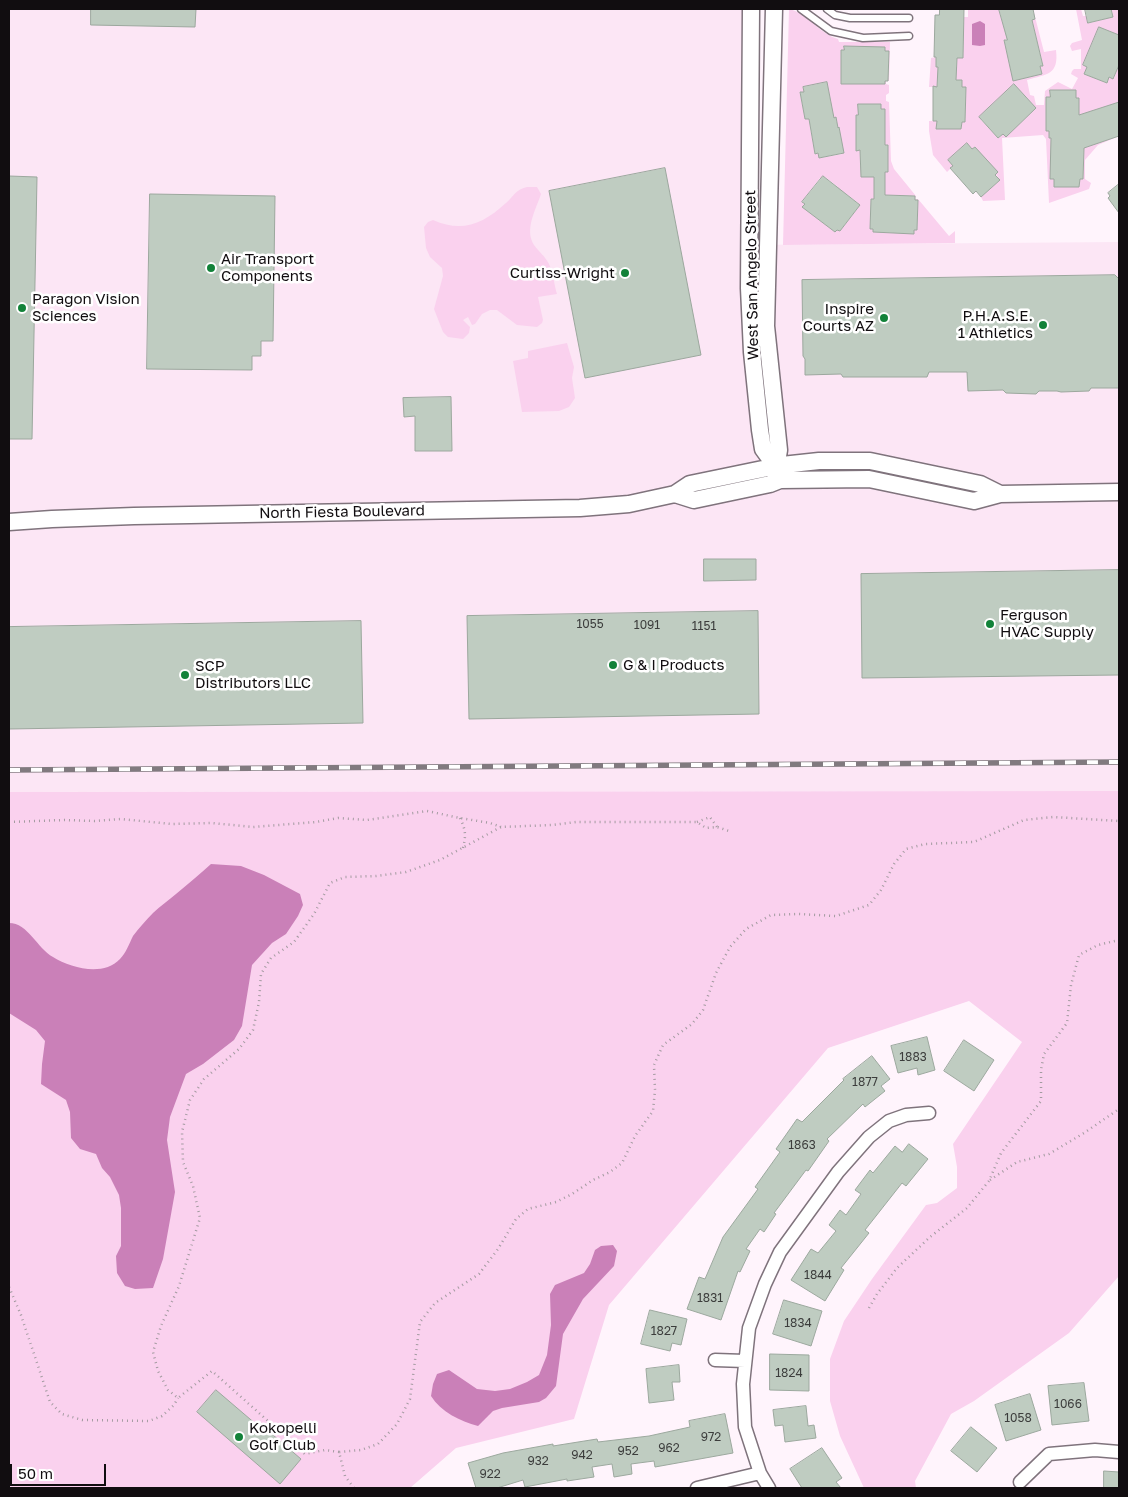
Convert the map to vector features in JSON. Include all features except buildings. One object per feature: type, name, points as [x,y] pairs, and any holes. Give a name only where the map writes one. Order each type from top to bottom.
[{"type":"street","name":"West San Angelo Street","points":[[751,9],[749,288],[752,352],[760,430],[764,449],[778,474]]},
{"type":"street","name":"West San Angelo Street","points":[[774,9],[766,326],[779,450],[778,474]]},
{"type":"street","name":"North Fiesta Boulevard","points":[[9,522],[144,515],[580,508],[629,504],[675,494],[690,484],[778,474],[820,461],[870,461],[980,484],[1000,494],[1119,492]]},
{"type":"street","points":[[769,1488],[760,1473],[745,1427],[743,1384],[748,1328],[768,1276],[780,1252],[838,1172],[869,1138],[889,1121],[906,1115],[929,1112]]},
{"type":"street","points":[[715,1360],[745,1361]]},
{"type":"street","points":[[1020,1482],[1049,1454],[1095,1450],[1119,1452]]},
{"type":"street","points":[[697,1488],[760,1473]]},
{"type":"lane","points":[[801,9],[831,31],[863,38],[909,36]]},
{"type":"lane","points":[[827,9],[835,15],[850,18],[909,18]]},
{"type":"path","points":[[9,822],[64,820],[94,822],[121,820],[171,824],[212,823],[253,827],[316,822],[338,818],[367,820],[427,811],[490,823],[501,827],[576,822],[697,822],[710,818],[717,827]]},
{"type":"path","points":[[9,1287],[22,1315],[50,1402],[62,1414],[82,1420],[149,1421],[162,1416],[174,1405],[178,1398],[212,1371],[305,1454],[325,1450],[339,1452],[361,1450],[378,1444],[397,1424],[410,1399],[420,1322],[435,1304],[478,1274],[498,1249],[516,1219],[528,1209],[556,1202],[610,1172],[622,1163],[635,1136],[653,1110],[655,1090],[654,1065],[663,1045],[692,1024],[703,1010],[716,973],[730,947],[746,929],[771,915],[836,916],[869,905],[881,890],[894,864],[906,849],[925,844],[974,842],[1024,820],[1053,817],[1119,821]]},
{"type":"path","points":[[460,818],[466,835],[463,848]]},
{"type":"path","points":[[697,822],[706,828],[717,827],[729,831]]},
{"type":"path","points":[[178,1398],[168,1390],[158,1371],[153,1352],[161,1326],[179,1286],[200,1218],[193,1186],[184,1162],[182,1132],[190,1100],[204,1079],[239,1049],[253,1030],[259,1002],[261,974],[271,958],[294,942],[314,914],[330,883],[345,878],[406,872],[440,860],[501,827]]},
{"type":"path","points":[[869,1308],[897,1268],[930,1237],[967,1208],[989,1181],[1001,1153],[1042,1101],[1041,1070],[1044,1054],[1068,1022],[1072,985],[1079,955],[1098,945],[1119,940]]},
{"type":"path","points":[[989,1181],[1017,1162],[1049,1154],[1119,1109]]},
{"type":"path","points":[[339,1452],[345,1476],[354,1488]]},
{"type":"shaded area","points":[[9,9],[745,9],[740,245],[1119,242],[1119,791],[9,792]]},
{"type":"shaded area","points":[[789,9],[796,11],[838,39],[839,42],[890,42],[889,81],[886,81],[886,84],[889,85],[889,93],[886,95],[886,101],[889,102],[891,161],[894,169],[916,196],[915,199],[918,199],[949,236],[955,231],[955,243],[783,245]],"holes":[[[885,47],[885,51],[889,51],[888,80],[885,81],[885,84],[844,84],[841,80],[841,51]],[[826,83],[833,118],[836,118],[839,128],[842,154],[820,158],[818,153],[815,154],[810,127],[813,122],[810,123],[809,119],[805,119],[800,93],[804,92],[803,87]],[[858,104],[881,104],[881,109],[885,109],[885,145],[888,145],[888,172],[860,166],[856,115],[858,115]],[[825,177],[838,187],[836,190],[845,193],[858,203],[856,206],[858,208],[840,231],[837,230],[835,232],[803,207],[805,204],[802,202],[820,178],[823,180]],[[874,195],[915,196],[915,200],[918,200],[917,230],[914,230],[914,233],[873,232],[873,229],[870,228],[871,199],[874,199]]]},
{"type":"shaded area","points":[[968,9],[999,9],[1007,39],[1004,40],[1012,73],[1042,74],[1040,66],[1043,65],[1032,20],[1035,19],[1033,9],[1044,52],[1056,50],[1056,64],[1053,69],[1046,74],[1027,80],[1030,95],[1034,96],[1036,105],[1044,105],[1045,91],[1058,82],[1072,89],[1078,78],[1071,74],[1072,71],[1074,69],[1081,69],[1081,49],[1072,51],[1070,46],[1072,43],[1082,40],[1076,9],[1081,9],[1083,16],[1087,16],[1089,23],[1112,17],[1111,10],[1119,9],[1119,35],[1103,29],[1083,65],[1087,67],[1084,74],[1107,83],[1109,77],[1114,78],[1119,65],[1119,102],[1089,112],[1098,143],[1119,136],[1098,145],[1085,160],[1085,179],[1091,183],[1089,189],[1049,203],[1046,139],[1043,135],[1002,138],[1005,200],[983,201],[981,197],[1000,180],[975,147],[972,149],[967,144],[947,172],[933,155],[929,121],[937,121],[937,129],[961,129],[962,122],[965,121],[966,88],[962,87],[962,80],[938,79],[937,87],[929,87],[931,58],[936,57],[936,67],[957,67],[957,58],[963,58],[964,17],[968,17]],"holes":[[[1016,87],[1033,105],[1028,110],[1031,113],[1006,136],[1003,134],[998,138],[981,120]],[[1050,90],[1076,90],[1076,98],[1079,98],[1075,138],[1084,145],[1083,179],[1080,179],[1079,187],[1054,186],[1055,138],[1049,138],[1049,131],[1046,131],[1046,98],[1050,97]]]},
{"type":"shaded area","points":[[980,21],[985,24],[985,45],[972,45],[972,24]]},
{"type":"shaded area","points":[[527,187],[537,187],[541,194],[532,220],[530,233],[534,245],[549,264],[557,294],[538,297],[542,323],[537,327],[517,325],[497,310],[490,310],[482,314],[475,324],[472,325],[468,317],[463,320],[470,327],[469,333],[463,339],[448,337],[443,332],[434,309],[443,276],[442,268],[430,257],[426,248],[424,227],[433,220],[453,226],[463,226],[480,221],[506,203],[517,192]]},
{"type":"shaded area","points":[[567,343],[574,367],[572,378],[575,398],[569,407],[559,411],[522,412],[513,361],[528,358],[528,351]]},
{"type":"shaded area","name":"Kokopelli Golf Club","points":[[1119,791],[1119,1276],[1069,1333],[974,1401],[951,1414],[915,1481],[916,1488],[864,1488],[840,1436],[830,1401],[830,1359],[844,1321],[926,1205],[937,1203],[957,1188],[957,1167],[953,1144],[1022,1042],[969,1001],[828,1048],[609,1305],[574,1419],[456,1448],[410,1488],[9,1488],[9,792]]},
{"type":"shaded area","points":[[211,864],[241,866],[264,875],[300,894],[303,905],[286,934],[272,943],[252,965],[242,1026],[234,1040],[203,1064],[186,1074],[170,1117],[167,1140],[175,1192],[163,1259],[153,1288],[135,1289],[125,1286],[117,1273],[116,1256],[121,1246],[119,1195],[110,1177],[102,1168],[96,1154],[80,1149],[71,1138],[70,1112],[66,1100],[41,1084],[45,1041],[36,1030],[9,1013],[9,923],[22,927],[47,953],[60,961],[87,969],[105,968],[113,965],[122,957],[133,936],[153,913]]},
{"type":"shaded area","points":[[613,1245],[617,1251],[614,1266],[583,1299],[563,1334],[556,1386],[546,1398],[539,1402],[493,1411],[478,1426],[452,1415],[435,1402],[431,1396],[437,1374],[449,1370],[477,1389],[495,1391],[510,1389],[539,1375],[547,1355],[551,1325],[550,1294],[555,1285],[584,1273],[590,1264],[595,1250],[601,1246]]},
{"type":"railway","points":[[9,770],[1119,762]]},
{"type":"place","name":"Air Transport Components","points":[[211,268]]},
{"type":"place","name":"Curtiss-Wright","points":[[625,273]]},
{"type":"place","name":"Paragon Vision Sciences","points":[[22,308]]},
{"type":"place","name":"Inspire Courts AZ","points":[[884,318]]},
{"type":"place","name":"P.H.A.S.E. 1 Athletics","points":[[1043,325]]},
{"type":"place","name":"Ferguson HVAC Supply","points":[[990,624]]},
{"type":"place","name":"G & I Products","points":[[613,665]]},
{"type":"place","name":"SCP Distributors LLC","points":[[185,675]]},
{"type":"place","name":"Kokopelli Golf Club","points":[[239,1437]]}]
